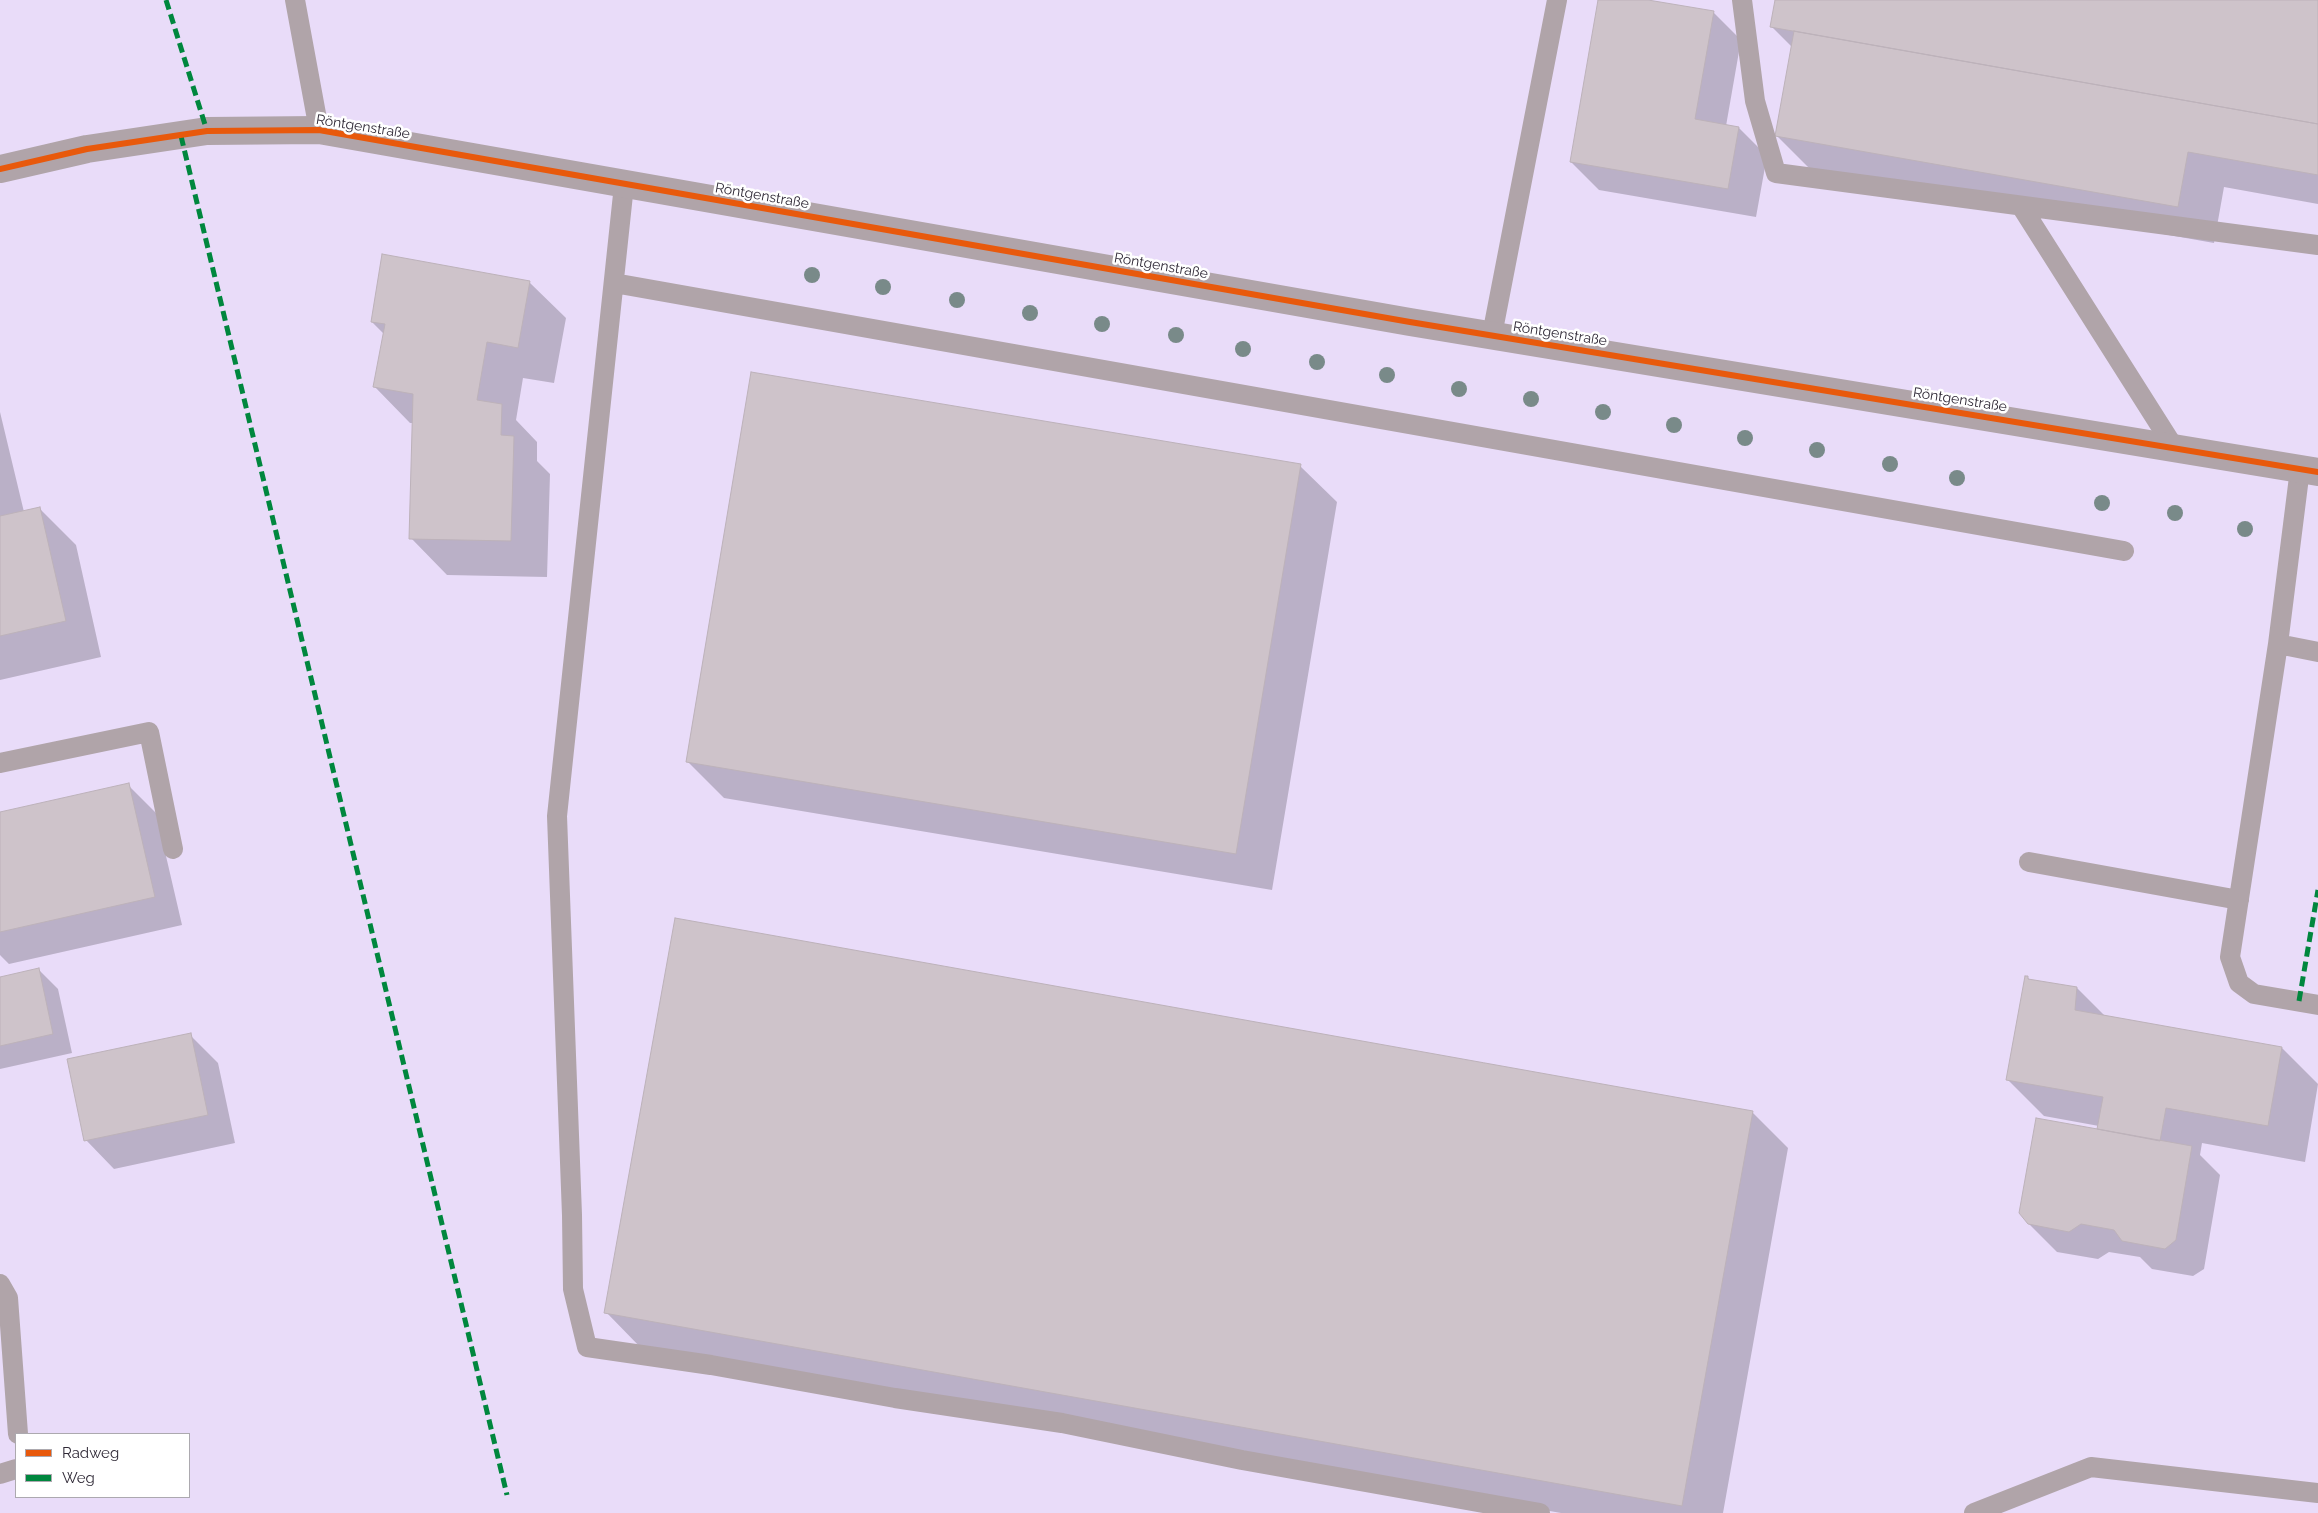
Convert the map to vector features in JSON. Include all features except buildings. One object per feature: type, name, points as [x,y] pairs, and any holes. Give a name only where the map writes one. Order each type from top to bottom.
[{"type":"street","name":"Röntgenstraße","points":[[0,170],[88,149],[207,131],[319,130],[624,185],[1492,335],[2309,470]]},
{"type":"lane","points":[[295,0],[319,130]]},
{"type":"lane","points":[[1492,335],[1557,0]]},
{"type":"lane","points":[[1742,0],[1755,101],[1776,173],[2318,245]]},
{"type":"lane","points":[[624,185],[557,816],[572,1215],[573,1289],[587,1347],[711,1365],[895,1398],[1062,1423],[1242,1460],[1540,1513]]},
{"type":"lane","points":[[2021,206],[2175,449]]},
{"type":"lane","points":[[614,283],[2124,552]]},
{"type":"lane","points":[[2309,470],[2278,644],[2230,957],[2239,983],[2254,994],[2318,1004]]},
{"type":"lane","points":[[2278,644],[2318,652]]},
{"type":"lane","points":[[0,763],[149,732],[173,849]]},
{"type":"lane","points":[[2029,862],[2239,900]]},
{"type":"lane","points":[[0,1284],[8,1298],[18,1433]]},
{"type":"lane","points":[[1974,1513],[2091,1467],[2318,1493]]},
{"type":"lane","points":[[0,1474],[15,1469]]},
{"type":"shaded area","points":[[0,0],[2318,0],[2318,1513],[0,1513]]},
{"type":"marked path","points":[[166,0],[207,131]]},
{"type":"marked path","points":[[181,136],[507,1495]]},
{"type":"marked path","points":[[2299,1001],[2318,890]]},
{"type":"cycle path","points":[[0,169],[87,149],[207,131],[319,130],[1410,322],[2318,472]]}]
